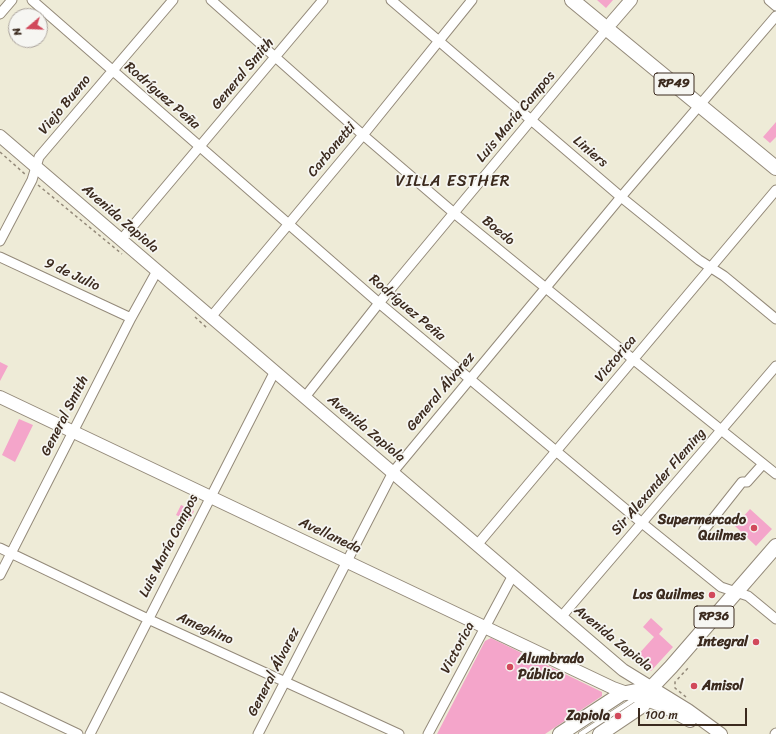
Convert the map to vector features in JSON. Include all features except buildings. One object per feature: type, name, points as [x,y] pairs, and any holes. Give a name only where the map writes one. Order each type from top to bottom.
[{"type":"main road","name":"RP49","points":[[572,0],[609,26],[702,101],[776,157]]},
{"type":"main road","name":"RP49","points":[[587,0],[609,26]]},
{"type":"main road","points":[[609,26],[631,0]]},
{"type":"main road","name":"RP49","points":[[702,101],[776,168]]},
{"type":"main road","name":"Avenida Zapiola","points":[[0,136],[157,271],[209,322],[275,371],[562,616],[628,675],[638,694],[677,713],[708,734]]},
{"type":"main road","name":"Avellaneda","points":[[0,397],[485,626],[638,694]]},
{"type":"main road","name":"RP36","points":[[560,734],[638,694],[671,668],[776,546]]},
{"type":"main road","name":"Avenida Zapiola","points":[[638,694],[688,710],[721,734]]},
{"type":"main road","name":"RP36","points":[[600,734],[640,708],[638,694]]},
{"type":"street","points":[[0,14],[12,0]]},
{"type":"street","name":"Rodríguez Peña","points":[[32,0],[379,303],[642,523],[721,588],[748,596],[776,619]]},
{"type":"street","name":"Viejo Bueno","points":[[0,241],[32,180],[42,154],[173,0]]},
{"type":"street","name":"Boedo","points":[[211,0],[276,56],[363,135],[454,213],[776,474]]},
{"type":"street","name":"General Smith","points":[[121,240],[323,0]]},
{"type":"street","name":"Liniers","points":[[391,0],[621,197],[698,260],[724,276],[776,319]]},
{"type":"street","name":"Carbonetti","points":[[209,322],[472,0]]},
{"type":"street","points":[[769,0],[776,6]]},
{"type":"street","name":"General Álvarez","points":[[258,734],[393,472],[621,197],[776,16]]},
{"type":"street","name":"Luis María Campos","points":[[304,397],[379,303],[609,26]]},
{"type":"street","name":"Victorica","points":[[477,545],[557,452],[776,190]]},
{"type":"street","name":"9 de Julio","points":[[0,257],[131,318]]},
{"type":"street","name":"General Smith","points":[[0,575],[131,318],[157,271]]},
{"type":"street","name":"Sir Alexander Fleming","points":[[562,616],[776,366]]},
{"type":"street","name":"Luis María Campos","points":[[90,734],[275,371]]},
{"type":"street","points":[[704,530],[742,482],[747,482],[764,464]]},
{"type":"street","name":"Ameghino","points":[[0,548],[148,619],[399,734]]},
{"type":"street","name":"Victorica","points":[[428,734],[513,575]]},
{"type":"street","points":[[0,697],[78,734]]},
{"type":"lane","points":[[575,732],[638,694]]},
{"type":"lane","points":[[581,734],[638,694]]},
{"type":"path","points":[[0,152],[122,254]]},
{"type":"path","points":[[191,313],[209,322]]},
{"type":"path","points":[[686,697],[675,688],[675,682],[688,668]]},
{"type":"place","name":"Supermercado Quilmes","points":[[754,528]]},
{"type":"place","name":"Los Quilmes","points":[[712,595]]},
{"type":"place","name":"Integral","points":[[756,642]]},
{"type":"place","name":"Alumbrado Público","points":[[510,667]]},
{"type":"place","name":"Amisol","points":[[694,686]]},
{"type":"place","name":"Zapiola","points":[[618,716]]},
{"type":"district","name":"VILLA ESTHER","points":[[453,182]]}]
